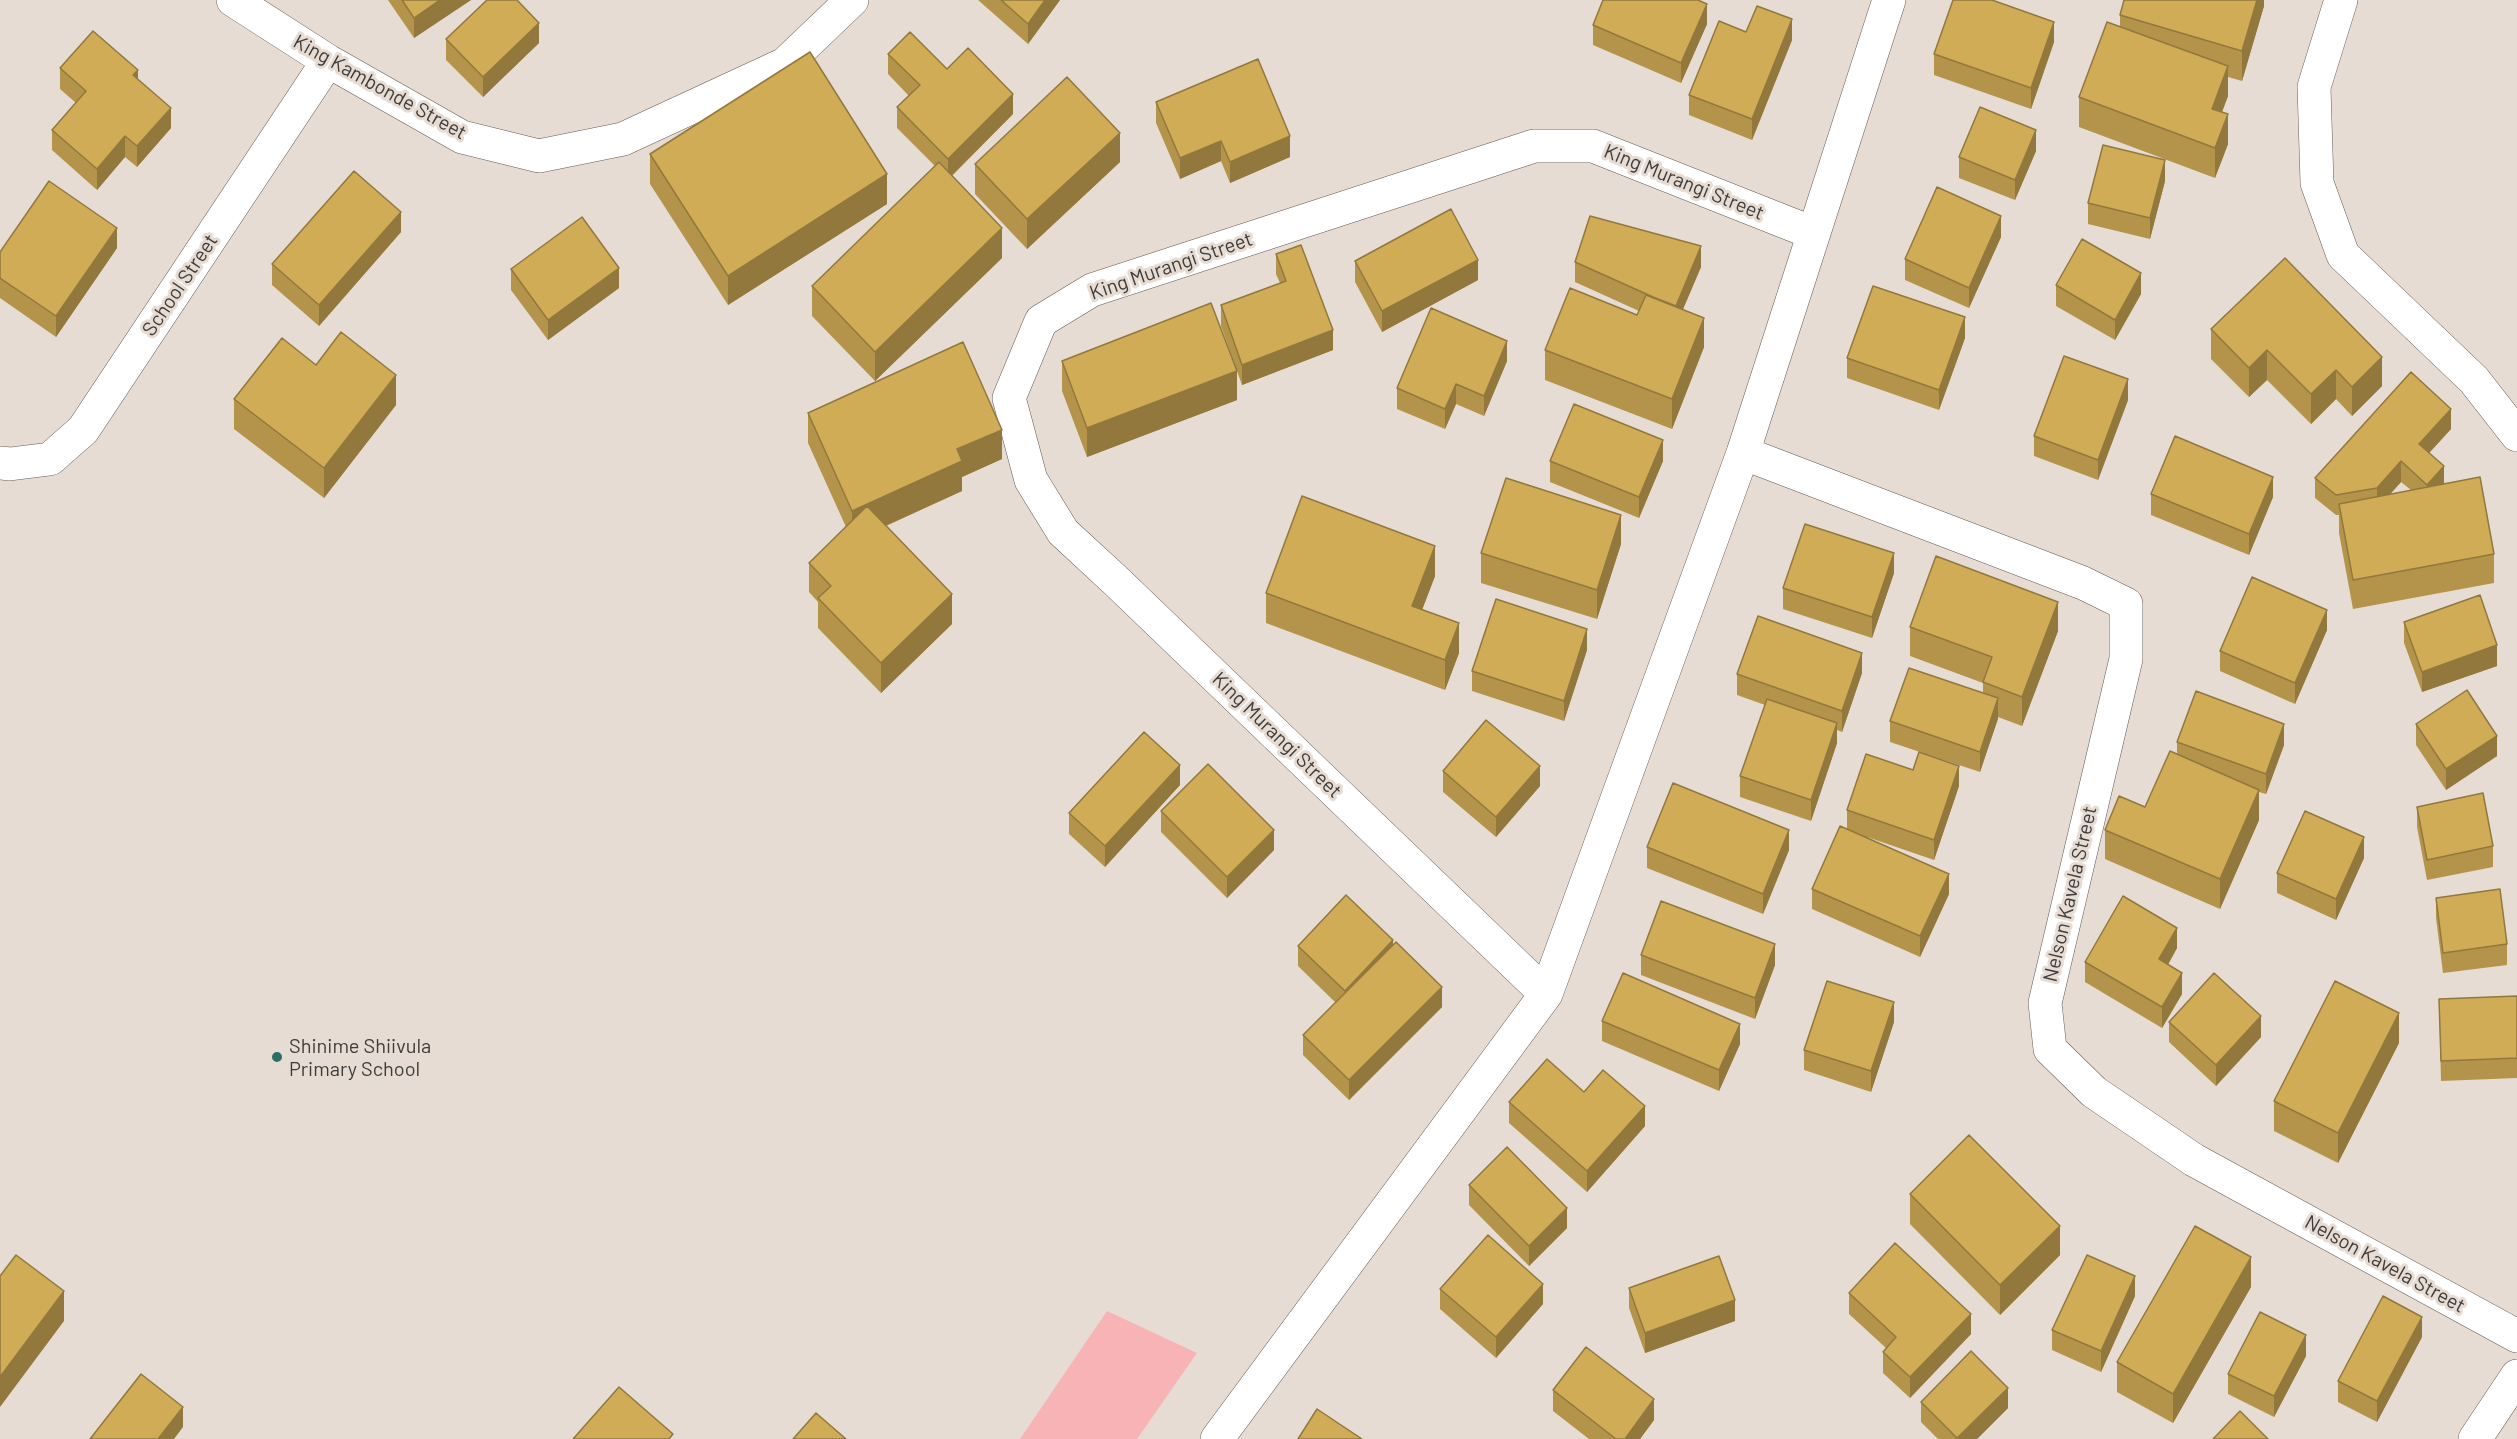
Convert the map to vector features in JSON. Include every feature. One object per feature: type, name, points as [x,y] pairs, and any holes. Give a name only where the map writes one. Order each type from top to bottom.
[{"type":"street","name":"King Kambonde Street","points":[[233,0],[328,61],[462,137],[538,156],[623,139],[785,64],[852,0]]},
{"type":"street","points":[[1217,1439],[1546,993],[1743,453],[1889,0]]},
{"type":"street","points":[[2341,0],[2314,87],[2317,183],[2343,255],[2474,381],[2517,435]]},
{"type":"street","name":"School Street","points":[[0,463],[50,459],[83,430],[328,61]]},
{"type":"street","name":"King Murangi Street","points":[[1546,993],[1063,532],[1031,480],[1009,398],[1041,321],[1092,290],[1534,146],[1593,146],[1813,233]]},
{"type":"street","name":"Nelson Kavela Street","points":[[1743,453],[2083,583],[2126,604],[2126,659],[2045,1002],[2050,1049],[2094,1092],[2193,1160],[2517,1336]]},
{"type":"street","points":[[2475,1439],[2517,1376]]},
{"type":"shaded area","points":[[1107,1311],[1197,1353],[1137,1439],[1020,1439]]},
{"type":"building","points":[[402,0],[440,0],[414,18]]},
{"type":"building","points":[[487,0],[517,0],[539,23],[483,77],[446,39]]},
{"type":"building","points":[[1001,0],[1045,0],[1028,24]]},
{"type":"building","points":[[1603,0],[1698,0],[1707,4],[1681,63],[1593,25]]},
{"type":"building","points":[[1953,0],[1992,0],[2054,22],[2031,88],[1934,54]]},
{"type":"building","points":[[2124,0],[2257,0],[2242,51],[2120,15]]},
{"type":"building","points":[[1757,6],[1792,19],[1752,119],[1689,95],[1719,21],[1746,32]]},
{"type":"building","points":[[2107,22],[2228,66],[2212,109],[2228,114],[2215,148],[2079,97]]},
{"type":"building","points":[[93,31],[138,70],[133,75],[171,108],[137,146],[125,136],[97,169],[52,130],[86,91],[60,68]]},
{"type":"building","points":[[910,32],[947,69],[968,48],[1013,94],[948,159],[897,107],[920,85],[888,54]]},
{"type":"building","points":[[810,52],[887,174],[728,276],[650,154]]},
{"type":"building","points":[[1258,59],[1290,136],[1230,162],[1221,141],[1180,158],[1156,102]]},
{"type":"building","points":[[1067,77],[1120,133],[1027,219],[975,164]]},
{"type":"building","points":[[1980,107],[2036,130],[2015,180],[1959,157]]},
{"type":"building","points":[[2103,145],[2165,160],[2150,218],[2088,203]]},
{"type":"building","points":[[939,162],[1002,228],[875,352],[812,286]]},
{"type":"building","points":[[354,171],[401,212],[319,305],[272,264]]},
{"type":"building","points":[[49,181],[117,228],[56,316],[0,278],[0,252]]},
{"type":"building","points":[[1937,187],[2001,216],[1969,288],[1905,259]]},
{"type":"building","points":[[1451,209],[1478,260],[1382,311],[1355,261]]},
{"type":"building","points":[[1590,216],[1701,246],[1676,306],[1575,262]]},
{"type":"building","points":[[582,217],[619,268],[548,320],[511,269]]},
{"type":"building","points":[[2082,239],[2141,273],[2115,320],[2056,285]]},
{"type":"building","points":[[1301,245],[1333,330],[1242,365],[1221,305],[1286,281],[1276,254]]},
{"type":"building","points":[[2285,258],[2382,357],[2352,387],[2336,370],[2311,394],[2267,350],[2249,368],[2211,329]]},
{"type":"building","points":[[1873,286],[1965,317],[1939,390],[1847,358]]},
{"type":"building","points":[[1570,288],[1637,315],[1646,295],[1704,318],[1672,399],[1545,350]]},
{"type":"building","points":[[1211,303],[1237,371],[1087,428],[1062,361]]},
{"type":"building","points":[[1431,308],[1507,341],[1484,396],[1456,384],[1445,409],[1397,388]]},
{"type":"building","points":[[341,332],[396,375],[324,468],[234,399],[282,338],[316,365]]},
{"type":"building","points":[[963,342],[1002,430],[957,449],[962,461],[852,511],[808,413]]},
{"type":"building","points":[[2064,356],[2128,379],[2098,460],[2034,436]]},
{"type":"building","points":[[2411,372],[2451,409],[2419,444],[2444,466],[2427,485],[2401,461],[2377,488],[2336,495],[2315,478]]},
{"type":"building","points":[[1574,404],[1663,440],[1639,497],[1550,461]]},
{"type":"building","points":[[2175,436],[2273,477],[2249,534],[2151,494]]},
{"type":"building","points":[[2480,477],[2494,554],[2353,580],[2339,504]]},
{"type":"building","points":[[1506,478],[1621,515],[1597,590],[1481,553]]},
{"type":"building","points":[[1302,496],[1435,546],[1412,606],[1459,623],[1445,660],[1266,593]]},
{"type":"building","points":[[867,506],[952,594],[881,663],[818,598],[831,586],[809,563]]},
{"type":"building","points":[[1805,524],[1894,553],[1872,617],[1783,588]]},
{"type":"building","points":[[1936,556],[2058,602],[2022,697],[1983,682],[1992,657],[1910,627]]},
{"type":"building","points":[[2252,577],[2327,610],[2295,683],[2220,651]]},
{"type":"building","points":[[2480,595],[2497,645],[2422,672],[2404,622]]},
{"type":"building","points":[[1496,599],[1587,629],[1564,701],[1472,671]]},
{"type":"building","points":[[1758,616],[1862,653],[1842,711],[1737,674]]},
{"type":"building","points":[[1909,668],[1998,698],[1980,752],[1890,721]]},
{"type":"building","points":[[2467,690],[2497,736],[2446,769],[2416,724]]},
{"type":"building","points":[[2196,691],[2284,724],[2266,774],[2177,742]]},
{"type":"building","points":[[1767,699],[1837,723],[1811,800],[1740,776]]},
{"type":"building","points":[[1486,720],[1540,766],[1496,817],[1443,771]]},
{"type":"building","points":[[1144,732],[1180,765],[1105,846],[1069,813]]},
{"type":"building","points":[[2170,751],[2259,790],[2220,879],[2105,830],[2119,796],[2145,807]]},
{"type":"building","points":[[1919,752],[1959,766],[1934,840],[1847,810],[1866,754],[1913,770]]},
{"type":"building","points":[[1208,764],[1274,830],[1227,877],[1161,811]]},
{"type":"building","points":[[1673,783],[1789,830],[1763,894],[1647,847]]},
{"type":"building","points":[[2483,793],[2493,846],[2427,860],[2417,807]]},
{"type":"building","points":[[2305,811],[2364,837],[2336,899],[2277,873]]},
{"type":"building","points":[[1840,826],[1949,874],[1920,936],[1812,889]]},
{"type":"building","points":[[2500,889],[2507,944],[2443,953],[2436,898]]},
{"type":"building","points":[[1346,895],[1393,940],[1345,991],[1298,946]]},
{"type":"building","points":[[2123,896],[2177,928],[2159,959],[2182,973],[2162,1007],[2085,962]]},
{"type":"building","points":[[1661,901],[1775,944],[1755,998],[1641,955]]},
{"type":"building","points":[[1396,942],[1442,987],[1349,1080],[1303,1035]]},
{"type":"building","points":[[1623,973],[1740,1024],[1719,1070],[1602,1021]]},
{"type":"building","points":[[2214,973],[2261,1016],[2216,1065],[2169,1022]]},
{"type":"building","points":[[1827,981],[1894,1002],[1871,1071],[1804,1050]]},
{"type":"building","points":[[2335,981],[2399,1013],[2338,1133],[2274,1101]]},
{"type":"building","points":[[2517,996],[2517,1058],[2441,1061],[2439,999]]},
{"type":"building","points":[[1547,1059],[1584,1092],[1603,1070],[1645,1106],[1587,1171],[1509,1102]]},
{"type":"building","points":[[1969,1135],[2060,1226],[2000,1285],[1910,1194]]},
{"type":"building","points":[[1507,1147],[1567,1208],[1529,1246],[1469,1185]]},
{"type":"building","points":[[2195,1226],[2251,1257],[2173,1394],[2117,1362]]},
{"type":"building","points":[[1488,1235],[1543,1284],[1496,1337],[1440,1289]]},
{"type":"building","points":[[1895,1243],[1971,1314],[1910,1377],[1883,1352],[1896,1337],[1849,1293]]},
{"type":"building","points":[[16,1255],[64,1291],[0,1377],[0,1276]]},
{"type":"building","points":[[2087,1255],[2135,1276],[2101,1351],[2052,1330]]},
{"type":"building","points":[[1719,1256],[1735,1300],[1645,1333],[1629,1288]]},
{"type":"building","points":[[2383,1296],[2422,1317],[2377,1401],[2338,1381]]},
{"type":"building","points":[[2260,1312],[2306,1335],[2274,1396],[2228,1374]]},
{"type":"building","points":[[1586,1347],[1654,1399],[1625,1439],[1616,1439],[1553,1390]]},
{"type":"building","points":[[1971,1351],[2008,1388],[1957,1438],[1921,1402]]},
{"type":"building","points":[[141,1374],[183,1407],[158,1439],[90,1439]]},
{"type":"building","points":[[619,1387],[673,1434],[669,1439],[573,1439]]},
{"type":"building","points":[[1317,1409],[1362,1439],[1298,1439]]},
{"type":"building","points":[[2240,1411],[2268,1439],[2213,1439]]},
{"type":"building","points":[[816,1413],[846,1439],[793,1439]]},
{"type":"place","name":"Shinime Shiivula Primary School","points":[[277,1057]]}]
